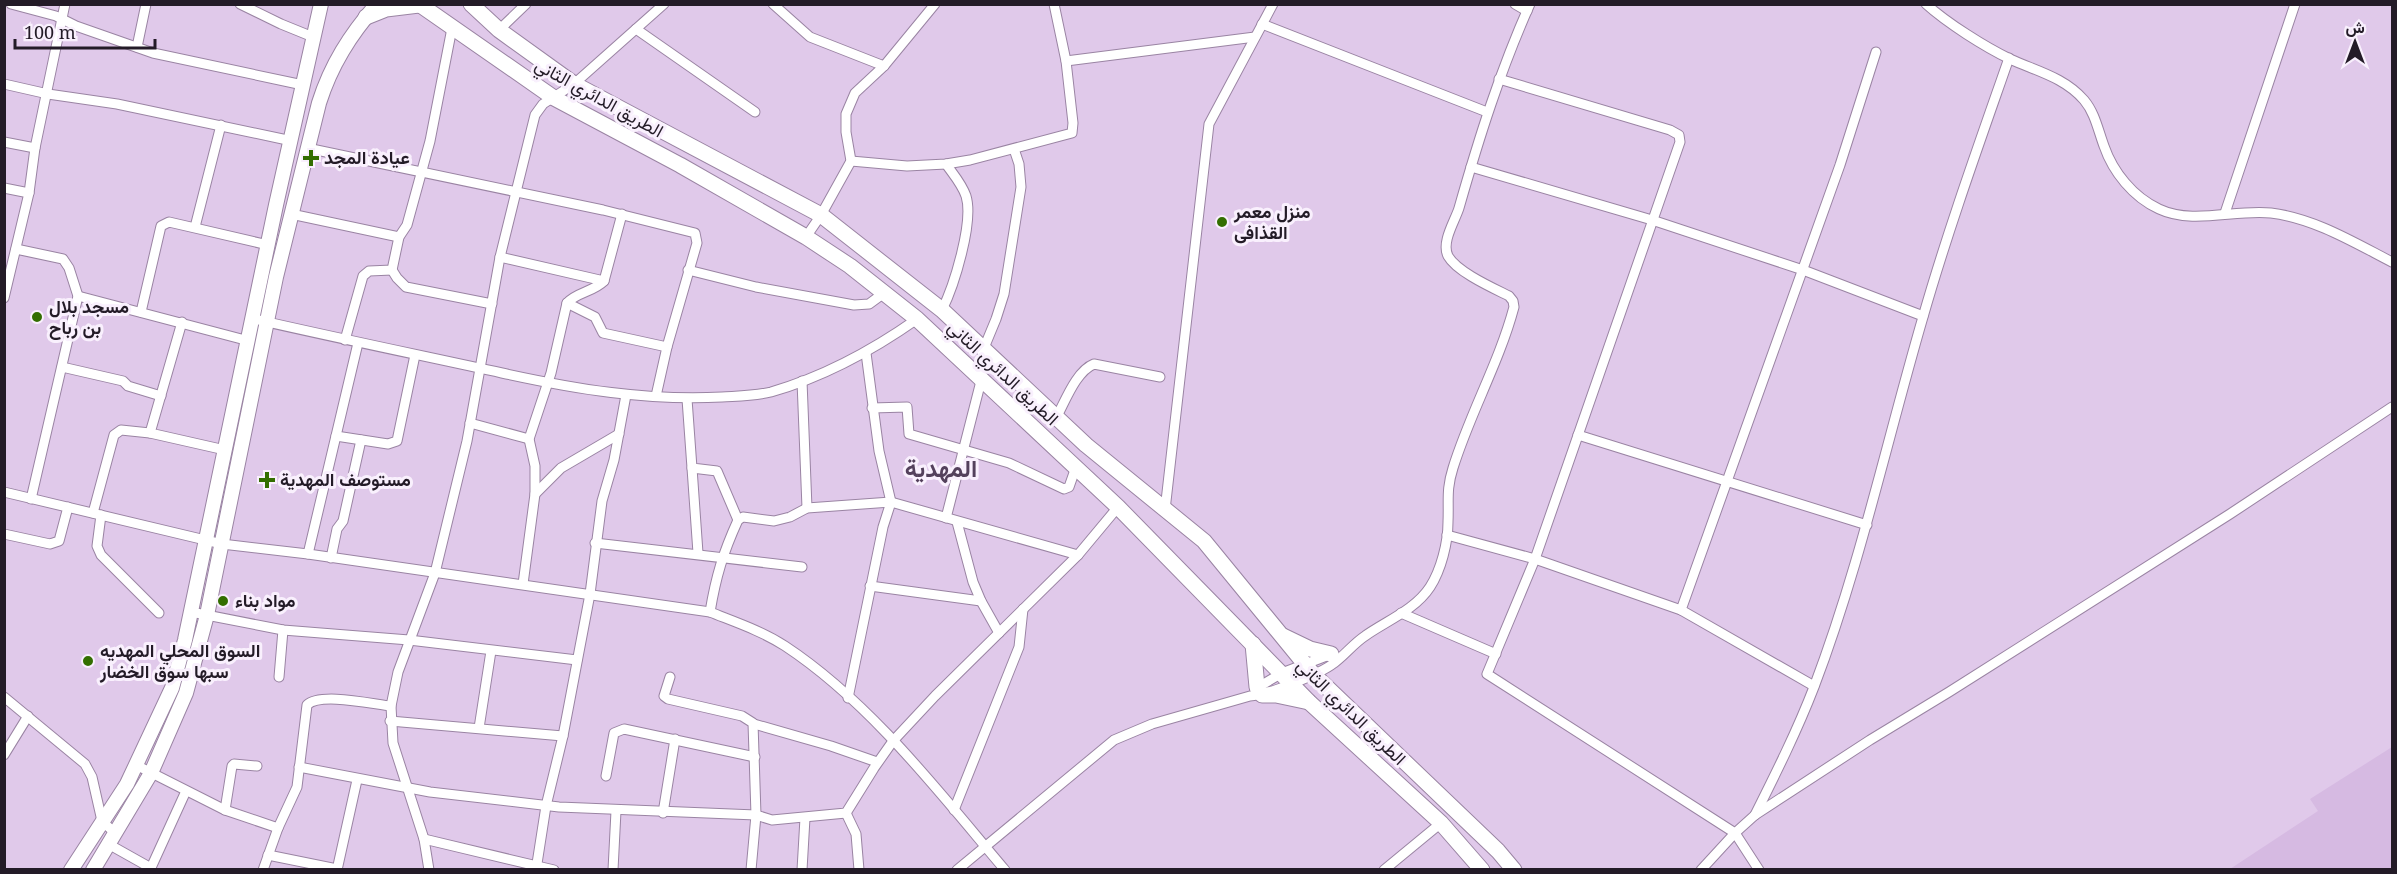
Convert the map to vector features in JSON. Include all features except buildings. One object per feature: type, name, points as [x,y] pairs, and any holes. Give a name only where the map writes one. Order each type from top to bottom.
[{"type":"main road","points":[[93,870],[151,773],[186,693],[207,615],[222,544],[261,321],[268,245],[321,4]]},
{"type":"main road","points":[[71,870],[127,784],[172,688],[191,612],[249,341],[261,321],[319,103],[333,66],[353,33],[377,4]]},
{"type":"main road","name":"الطريق الدائري الثاني","points":[[471,4],[499,30],[574,84],[821,215],[942,310],[1056,418],[1204,541],[1309,670],[1490,843],[1514,870]]},
{"type":"main road","points":[[366,17],[397,7],[419,5]]},
{"type":"main road","name":"الطريق الدائري الثاني","points":[[419,5],[554,98],[680,165],[806,237],[850,266],[917,319],[1118,507],[1309,702],[1441,823],[1482,870]]},
{"type":"main road","points":[[1278,634],[1310,648],[1331,654]]},
{"type":"main road","points":[[1253,644],[1256,693],[1309,702]]},
{"type":"street","points":[[11,4],[56,16],[137,47],[176,58],[303,85]]},
{"type":"street","points":[[4,298],[11,254],[29,193],[35,148],[64,20],[65,4]]},
{"type":"street","points":[[137,47],[146,4]]},
{"type":"street","points":[[240,4],[313,37]]},
{"type":"street","points":[[499,30],[526,4]]},
{"type":"street","points":[[429,870],[424,839],[393,743],[390,721],[391,706],[398,672],[435,573],[470,423],[500,257],[534,115],[543,104],[574,84],[664,4]]},
{"type":"street","points":[[773,4],[810,37],[884,66]]},
{"type":"street","points":[[851,161],[907,166],[946,164],[1014,149],[1072,132],[1066,61],[1054,4]]},
{"type":"street","points":[[1165,510],[1209,124],[1273,4]]},
{"type":"street","points":[[957,870],[1114,740],[1152,724],[1256,693],[1287,678],[1336,662],[1365,635],[1401,613],[1422,597],[1430,587],[1447,535],[1446,504],[1454,466],[1497,359],[1514,307],[1509,296],[1469,274],[1448,256],[1447,240],[1487,112],[1528,8],[1515,4]]},
{"type":"street","points":[[1926,4],[1952,24],[2009,58],[2041,70],[2070,87],[2085,102],[2095,118],[2104,148],[2129,188],[2159,209],[2183,216],[2271,213],[2304,221],[2392,262]]},
{"type":"street","points":[[2225,213],[2295,4]]},
{"type":"street","points":[[806,237],[851,161],[846,132],[848,107],[855,93],[884,66],[931,6]]},
{"type":"street","points":[[1262,24],[1487,112]]},
{"type":"street","points":[[452,28],[422,173],[407,225],[399,237],[392,270],[406,287],[492,304]]},
{"type":"street","points":[[636,29],[755,112]]},
{"type":"street","points":[[1066,61],[1255,37]]},
{"type":"street","points":[[1681,610],[1840,165],[1875,52]]},
{"type":"street","points":[[1755,815],[1814,687],[1867,525],[1923,316],[1973,160],[2009,58]]},
{"type":"street","points":[[1499,79],[1670,130],[1679,135],[1680,142],[1535,559],[1488,669],[1489,677],[1735,833],[1759,870]]},
{"type":"street","points":[[4,84],[48,94],[117,104],[292,141]]},
{"type":"street","points":[[195,227],[221,125]]},
{"type":"street","points":[[4,142],[35,148]]},
{"type":"street","points":[[307,148],[622,214],[695,233],[697,243],[667,347],[656,396]]},
{"type":"street","points":[[984,348],[1004,294],[1020,193],[1021,175],[1014,149]]},
{"type":"street","points":[[942,310],[957,272],[968,219],[966,196],[946,164]]},
{"type":"street","points":[[1471,167],[1652,220],[1803,270],[1923,316]]},
{"type":"street","points":[[4,188],[29,193]]},
{"type":"street","points":[[291,214],[399,237]]},
{"type":"street","points":[[524,584],[535,494],[535,465],[529,439],[551,373],[567,303],[576,296],[598,288],[604,281],[622,214]]},
{"type":"street","points":[[141,312],[161,226],[170,222],[268,245]]},
{"type":"street","points":[[11,254],[63,259],[69,268],[78,296],[31,499]]},
{"type":"street","points":[[500,257],[604,281]]},
{"type":"street","points":[[345,340],[363,276],[369,270],[392,270]]},
{"type":"street","points":[[688,270],[756,287],[854,305],[868,304],[884,293]]},
{"type":"street","points":[[78,296],[249,341]]},
{"type":"street","points":[[567,303],[595,317],[603,333],[667,347]]},
{"type":"street","points":[[261,321],[546,383],[626,395],[687,399],[748,396],[770,392],[802,381],[866,353],[917,319]]},
{"type":"street","points":[[150,433],[182,322]]},
{"type":"street","points":[[308,554],[358,343]]},
{"type":"street","points":[[848,698],[870,586],[891,502],[879,451],[866,353]]},
{"type":"street","points":[[336,436],[388,444],[397,441],[415,355]]},
{"type":"street","points":[[1056,418],[1077,381],[1090,365],[1160,377]]},
{"type":"street","points":[[62,367],[123,381],[128,386],[161,396]]},
{"type":"street","points":[[802,381],[807,508]]},
{"type":"street","points":[[946,518],[981,381]]},
{"type":"street","points":[[536,867],[546,806],[563,736],[590,594],[602,501],[626,395]]},
{"type":"street","points":[[687,399],[698,554]]},
{"type":"street","points":[[872,408],[907,407],[909,434],[1009,463],[1064,489],[1069,487],[1076,467]]},
{"type":"street","points":[[1701,870],[1755,815],[2230,514],[2392,407]]},
{"type":"street","points":[[470,423],[529,439]]},
{"type":"street","points":[[159,613],[101,555],[96,546],[97,514],[114,435],[121,430],[150,433],[225,450]]},
{"type":"street","points":[[535,494],[561,468],[619,434]]},
{"type":"street","points":[[1578,435],[1867,525]]},
{"type":"street","points":[[331,558],[337,529],[343,521],[361,440]]},
{"type":"street","points":[[692,468],[717,471],[738,520]]},
{"type":"street","points":[[4,492],[222,544],[524,584],[710,612],[756,630],[809,663],[893,741],[1005,870]]},
{"type":"street","points":[[710,612],[715,578],[722,557],[738,520],[743,517],[774,521],[790,517],[807,508],[891,502],[1078,555]]},
{"type":"street","points":[[4,534],[56,544],[59,541],[68,507]]},
{"type":"street","points":[[846,813],[877,762],[893,741],[1078,555],[1118,507]]},
{"type":"street","points":[[957,522],[981,601],[999,633]]},
{"type":"street","points":[[1447,535],[1535,559],[1681,610],[1814,687]]},
{"type":"street","points":[[595,543],[802,567]]},
{"type":"street","points":[[870,586],[981,601]]},
{"type":"street","points":[[954,810],[1019,646],[1023,609]]},
{"type":"street","points":[[191,612],[283,630],[409,640],[577,660]]},
{"type":"street","points":[[1401,613],[1496,654]]},
{"type":"street","points":[[279,677],[283,630]]},
{"type":"street","points":[[1309,670],[1331,654],[1347,650]]},
{"type":"street","points":[[479,728],[491,651]]},
{"type":"street","points":[[670,677],[664,696],[668,699],[742,716],[752,720],[754,724],[756,815],[751,870]]},
{"type":"street","points":[[4,697],[85,764],[92,777],[102,821],[113,839],[151,869],[186,791]]},
{"type":"street","points":[[263,870],[278,828],[297,787],[306,712],[311,701],[323,699],[391,706]]},
{"type":"street","points":[[4,755],[28,716]]},
{"type":"street","points":[[390,721],[563,736]]},
{"type":"street","points":[[754,724],[877,762]]},
{"type":"street","points":[[606,776],[614,733],[624,729],[755,757]]},
{"type":"street","points":[[663,813],[675,739]]},
{"type":"street","points":[[225,810],[232,766],[234,764],[257,766]]},
{"type":"street","points":[[136,765],[225,810],[278,828]]},
{"type":"street","points":[[299,767],[357,780],[430,792],[546,806],[616,811],[756,815],[772,820],[846,813]]},
{"type":"street","points":[[268,855],[337,869],[357,780]]},
{"type":"street","points":[[613,870],[616,811]]},
{"type":"street","points":[[846,813],[856,834],[859,870]]},
{"type":"street","points":[[802,870],[805,818]]},
{"type":"street","points":[[1384,870],[1441,823]]},
{"type":"street","points":[[424,839],[554,870]]},
{"type":"shaded area","points":[[2392,747],[2392,869],[2230,869],[2318,811],[2310,799]]},
{"type":"place","name":"عيادة المجد","points":[[311,158]]},
{"type":"place","name":"منزل معمر القذافى","points":[[1222,222]]},
{"type":"place","name":"مسجد بلال بن رباح","points":[[37,317]]},
{"type":"place","name":"مستوصف المهدية","points":[[267,480]]},
{"type":"place","name":"مواد بناء","points":[[223,601]]},
{"type":"place","name":"السوق المحلي المهديه سبها سوق الخضار","points":[[88,661]]},
{"type":"district","name":"المهدية","points":[[941,469]]}]
